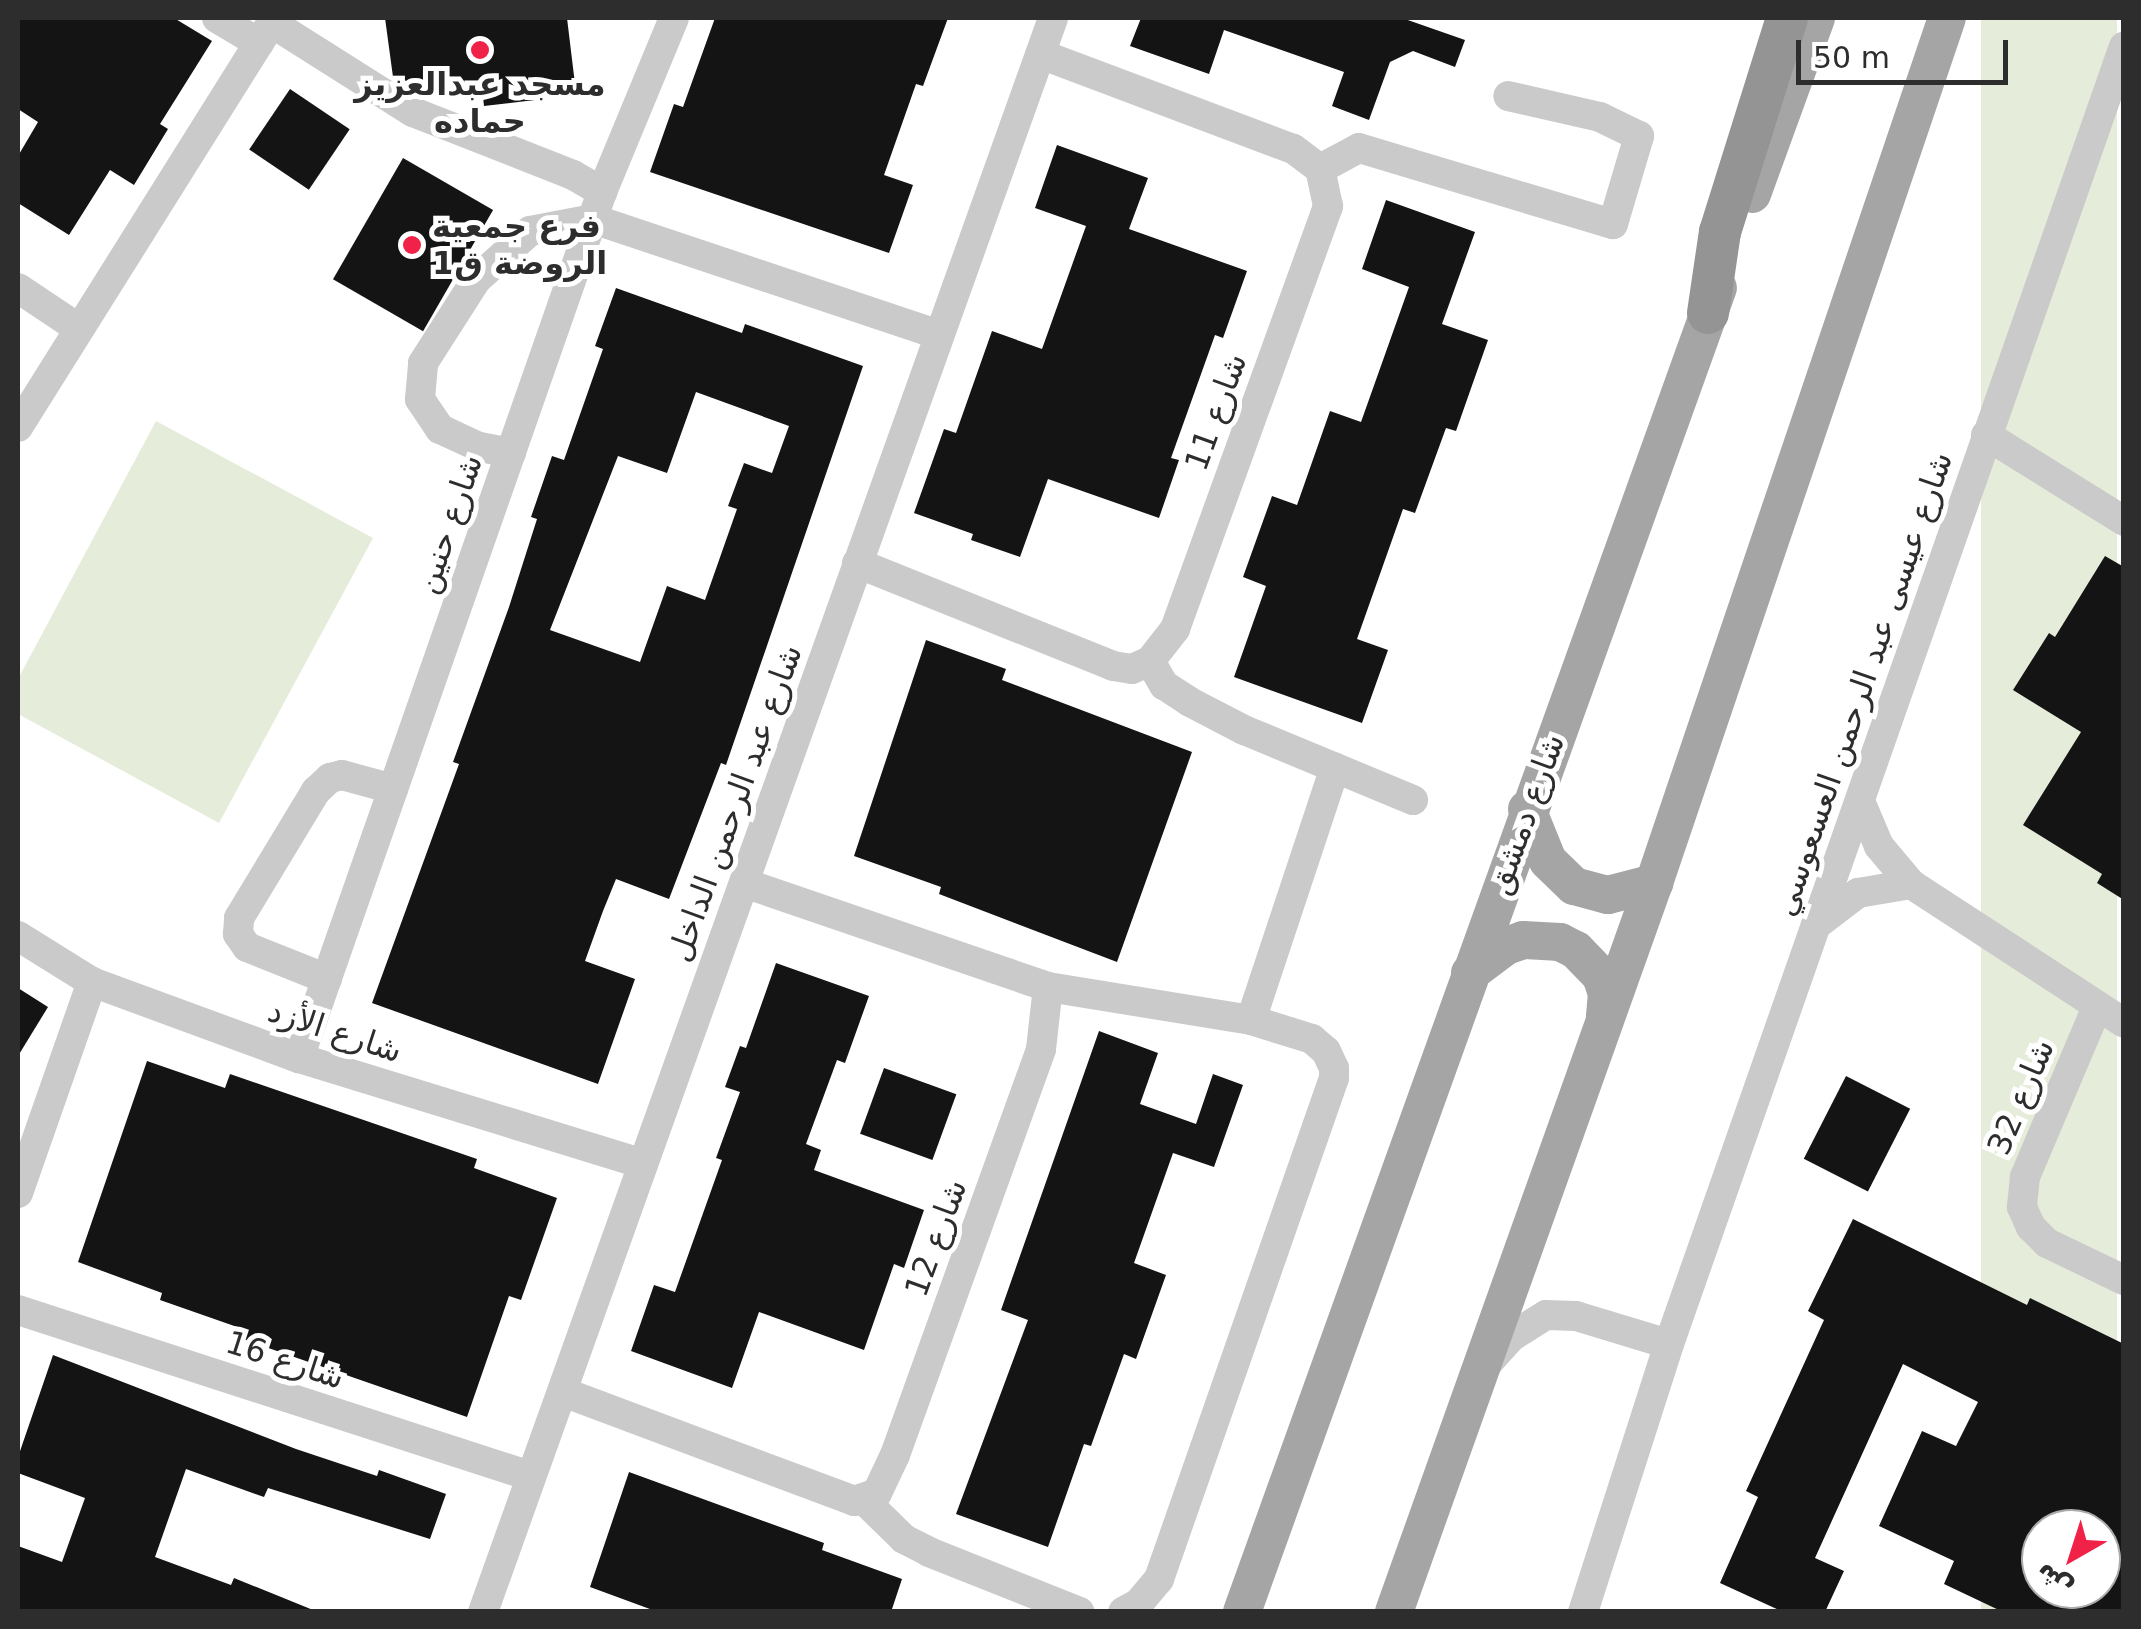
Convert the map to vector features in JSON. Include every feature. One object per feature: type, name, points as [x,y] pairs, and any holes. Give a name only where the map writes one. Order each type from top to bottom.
[{"type":"highway","points":[[1708,313],[1720,232],[1786,18]]},
{"type":"main road","name":"شارع دمشق","points":[[1242,1612],[1527,810],[1816,18]]},
{"type":"main road","points":[[1394,1612],[1654,883],[1947,18]]},
{"type":"main road","points":[[1527,810],[1548,861],[1574,886],[1608,895],[1654,883]]},
{"type":"main road","points":[[1470,974],[1506,946],[1523,940],[1560,942],[1576,950],[1601,976],[1607,994],[1605,1020]]},
{"type":"street","points":[[218,18],[269,28],[413,112],[573,176],[598,206],[936,334]]},
{"type":"street","name":"شارع حنين","points":[[299,1058],[598,206],[674,18]]},
{"type":"street","name":"شارع عبد الرحمن الداخل","points":[[484,1612],[936,334],[1053,18]]},
{"type":"street","points":[[18,427],[269,28]]},
{"type":"street","name":"شارع عيسى عبد الرحمن العسعوسي","points":[[1583,1612],[1668,1344],[2124,46]]},
{"type":"street","points":[[1040,54],[1293,149],[1320,170],[1359,148],[1613,224],[1639,136],[1600,118],[1508,96]]},
{"type":"street","name":"شارع 11","points":[[1150,661],[1175,629],[1328,206],[1320,170]]},
{"type":"street","points":[[511,453],[479,447],[440,430],[420,399],[424,363],[476,280],[530,230],[598,206]]},
{"type":"street","points":[[18,288],[78,328]]},
{"type":"street","points":[[1986,435],[2124,521]]},
{"type":"street","points":[[857,564],[1113,666],[1132,669],[1150,661],[1164,686],[1190,702],[1413,800]]},
{"type":"street","points":[[1250,1020],[1335,768]]},
{"type":"street","points":[[327,980],[247,947],[238,934],[240,918],[316,791],[330,778],[342,774],[393,789]]},
{"type":"street","name":"شارع 32","points":[[1860,801],[1879,846],[1911,884],[2110,1015],[2025,1177],[2022,1207],[2031,1228],[2047,1242],[2124,1280]]},
{"type":"street","points":[[744,884],[1048,987],[1250,1020],[1312,1038],[1326,1051],[1334,1078],[1159,1579],[1139,1603],[1123,1612]]},
{"type":"street","points":[[1816,926],[1858,893],[1911,884]]},
{"type":"street","name":"شارع الأزد","points":[[18,936],[92,982],[299,1058],[643,1164]]},
{"type":"street","points":[[18,1193],[92,982]]},
{"type":"street","name":"شارع 12","points":[[864,1500],[885,1481],[1028,1086],[1041,1049],[1048,987]]},
{"type":"street","name":"شارع 16","points":[[18,1310],[530,1476]]},
{"type":"street","points":[[1471,1390],[1500,1346],[1546,1316],[1576,1316],[1668,1344]]},
{"type":"street","points":[[562,1392],[854,1500],[864,1500],[904,1538],[929,1552],[1070,1610]]},
{"type":"green space","points":[[1981,18],[2117,18],[2117,1509],[2021,1509],[2021,1609],[2117,1612],[1981,1612]]},
{"type":"green space","points":[[156,421],[373,538],[219,823],[18,714],[18,679]]},
{"type":"building","points":[[18,18],[174,18],[212,41],[160,124],[168,129],[134,185],[110,170],[69,235],[18,203],[18,156],[38,122],[18,109]]},
{"type":"building","name":"مسجد عبدالعزيز حماده","points":[[385,18],[567,18],[575,84],[568,96],[484,106],[482,88],[418,93],[410,82],[393,77]]},
{"type":"building","points":[[715,18],[948,18],[923,86],[916,84],[884,175],[913,185],[889,253],[650,172],[674,104],[683,107]]},
{"type":"building","points":[[1141,18],[1402,18],[1465,40],[1455,67],[1413,51],[1390,62],[1369,120],[1332,106],[1344,72],[1224,30],[1209,74],[1130,46]]},
{"type":"building","points":[[290,89],[350,129],[309,190],[249,150]]},
{"type":"building","points":[[1057,145],[1148,178],[1129,229],[1247,271],[1223,338],[1215,335],[1171,458],[1179,460],[1159,518],[1048,479],[1020,557],[971,540],[973,534],[914,513],[944,429],[956,433],[992,331],[1042,349],[1086,226],[1035,208]]},
{"type":"building","name":"فرع جمعية الروضة ق1","points":[[403,158],[493,210],[423,331],[333,279]]},
{"type":"building","points":[[1386,200],[1475,232],[1442,324],[1488,340],[1456,431],[1446,428],[1415,513],[1403,509],[1357,639],[1388,650],[1362,723],[1234,677],[1266,586],[1243,577],[1272,496],[1297,505],[1330,411],[1361,422],[1409,287],[1362,269]]},
{"type":"building","points":[[616,288],[742,333],[745,324],[863,366],[726,765],[721,763],[669,899],[616,879],[603,911],[585,961],[635,979],[598,1084],[372,1003],[459,764],[453,762],[509,607],[537,519],[531,517],[552,456],[564,460],[603,349],[595,346]],"holes":[[[696,392],[789,426],[772,473],[744,463],[728,506],[737,509],[705,600],[667,586],[640,662],[550,630],[618,456],[667,473]]]},
{"type":"building","points":[[2105,556],[2124,567],[2124,900],[2097,883],[2102,874],[2023,825],[2081,732],[2013,690],[2049,633],[2055,637]]},
{"type":"building","points":[[926,640],[1006,669],[1002,680],[1192,752],[1117,962],[939,894],[941,887],[854,856]]},
{"type":"building","points":[[776,963],[869,996],[845,1063],[837,1060],[806,1144],[821,1150],[814,1170],[924,1210],[904,1268],[894,1264],[864,1350],[759,1312],[732,1388],[631,1351],[654,1285],[675,1292],[722,1160],[716,1158],[740,1092],[725,1087],[740,1046],[746,1048]]},
{"type":"building","points":[[18,988],[48,1007],[18,1056]]},
{"type":"building","points":[[1099,1031],[1158,1053],[1140,1104],[1196,1124],[1213,1074],[1243,1085],[1214,1167],[1173,1153],[1134,1263],[1166,1275],[1136,1359],[1124,1354],[1091,1446],[1084,1444],[1048,1547],[956,1514],[1028,1320],[1001,1310]]},
{"type":"building","points":[[147,1061],[225,1088],[230,1074],[477,1159],[474,1168],[557,1198],[521,1300],[509,1296],[467,1417],[237,1337],[240,1328],[160,1300],[162,1293],[78,1262]]},
{"type":"building","points":[[884,1068],[956,1094],[932,1160],[860,1134]]},
{"type":"building","points":[[1846,1076],[1910,1109],[1868,1192],[1804,1159]]},
{"type":"building","points":[[1853,1219],[2027,1305],[2030,1298],[2124,1344],[2124,1612],[2003,1612],[1944,1584],[1954,1561],[1879,1526],[1922,1431],[1956,1446],[1978,1402],[1903,1364],[1815,1558],[1844,1571],[1825,1612],[1783,1612],[1720,1583],[1758,1497],[1746,1491],[1824,1320],[1808,1311]]},
{"type":"building","points":[[53,1355],[296,1449],[377,1476],[379,1470],[446,1494],[430,1539],[268,1488],[264,1497],[186,1469],[155,1557],[231,1585],[234,1578],[318,1612],[18,1612],[18,1546],[62,1562],[85,1498],[18,1473],[18,1457]]},
{"type":"building","points":[[629,1472],[824,1543],[822,1550],[902,1579],[891,1612],[658,1612],[590,1587]]},
{"type":"place","name":"مسجد عبدالعزيز حماده","points":[[480,50]]},
{"type":"place","name":"فرع جمعية الروضة ق1","points":[[412,245]]}]
